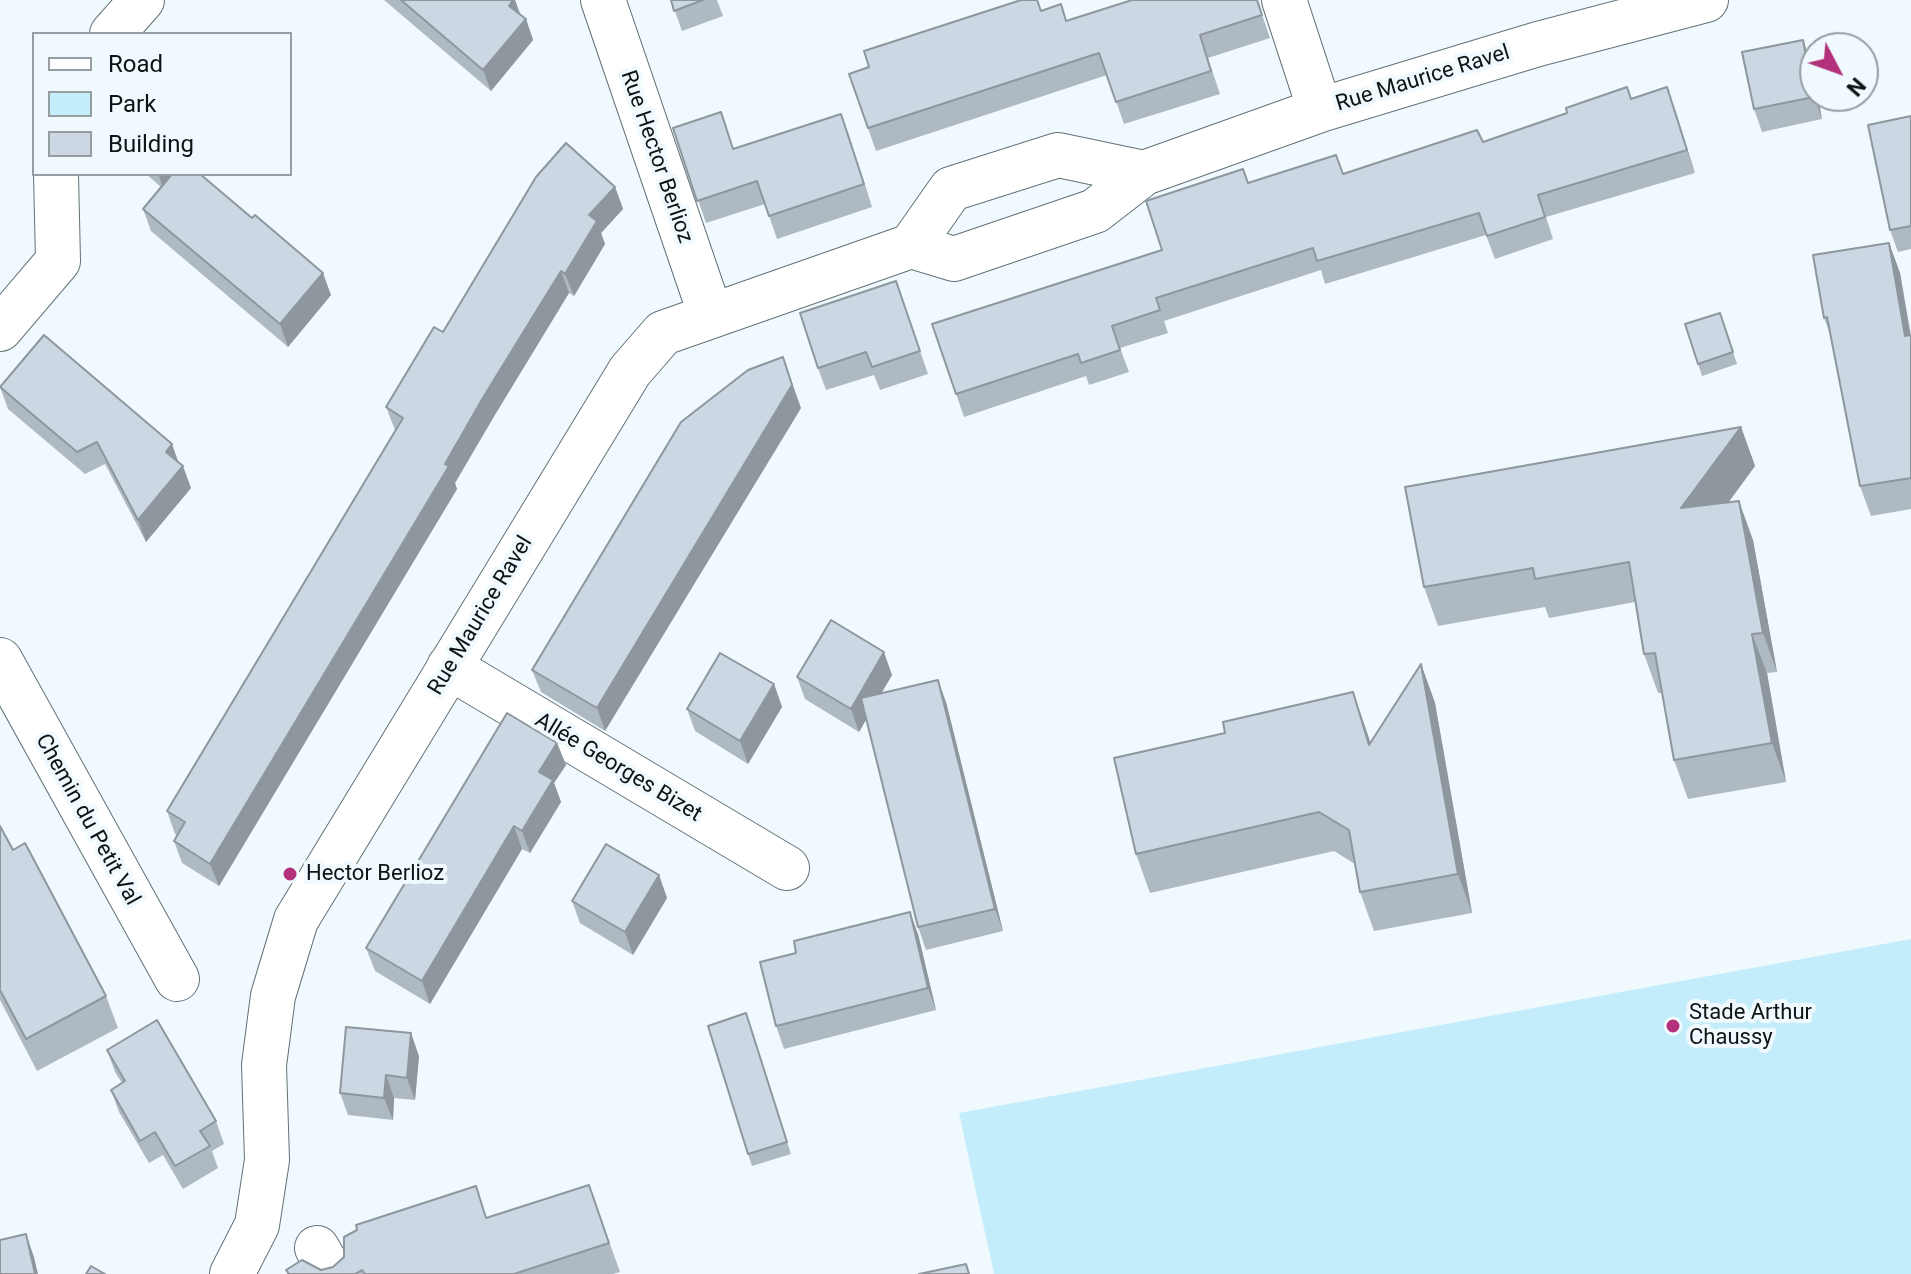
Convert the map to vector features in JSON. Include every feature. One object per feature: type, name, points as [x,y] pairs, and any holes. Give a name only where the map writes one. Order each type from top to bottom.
[{"type":"street","points":[[114,32],[142,0]]},
{"type":"street","name":"Rue Hector Berlioz","points":[[603,0],[710,313]]},
{"type":"street","points":[[1284,0],[1320,110]]},
{"type":"street","name":"Rue Maurice Ravel","points":[[232,1274],[257,1225],[267,1160],[266,1051],[273,996],[296,920],[630,371],[663,333],[710,313],[911,246],[954,259],[1095,211],[1144,173],[1320,110],[1538,44],[1706,0]]},
{"type":"street","points":[[911,246],[951,189],[1058,155],[1144,173]]},
{"type":"street","points":[[0,329],[58,261],[56,176]]},
{"type":"street","name":"Chemin du Petit Val","points":[[0,660],[177,979]]},
{"type":"street","name":"Allée Georges Bizet","points":[[449,667],[787,868]]},
{"type":"green space","name":"Stade Arthur Chaussy","points":[[1911,939],[1911,1274],[994,1274],[959,1113]]},
{"type":"building","points":[[401,0],[513,0],[509,6],[526,19],[483,70]]},
{"type":"building","points":[[671,0],[703,0],[674,11]]},
{"type":"building","points":[[1021,0],[1037,0],[1041,11],[1061,4],[1066,21],[1132,0],[1257,0],[1262,15],[1200,35],[1211,71],[1116,102],[1099,53],[868,128],[849,74],[869,67],[864,51]]},
{"type":"building","points":[[1799,41],[1799,100],[1754,109],[1742,52]]},
{"type":"building","points":[[1627,87],[1631,99],[1667,87],[1687,150],[1538,195],[1545,217],[1487,236],[1479,213],[1317,261],[1313,248],[1156,298],[1160,310],[1112,326],[1120,350],[1081,363],[1078,354],[956,394],[932,324],[1162,250],[1146,201],[1243,169],[1248,183],[1336,155],[1343,174],[1477,130],[1483,142],[1567,113],[1566,108]]},
{"type":"building","points":[[721,112],[733,149],[841,114],[864,184],[769,216],[757,181],[697,201],[673,128]]},
{"type":"building","points":[[1911,116],[1911,226],[1890,230],[1868,125]]},
{"type":"building","points":[[566,143],[615,187],[589,215],[597,221],[565,274],[561,271],[484,396],[445,464],[449,466],[210,864],[174,841],[185,822],[167,811],[403,418],[386,407],[434,327],[443,332],[536,177]]},
{"type":"building","points":[[170,176],[202,176],[252,218],[255,215],[323,273],[280,324],[143,209]]},
{"type":"building","points":[[1889,243],[1905,336],[1911,335],[1911,478],[1860,486],[1813,255]]},
{"type":"building","points":[[896,281],[920,351],[872,367],[866,352],[818,368],[800,313]]},
{"type":"building","points":[[1720,313],[1733,352],[1698,364],[1685,324]]},
{"type":"building","points":[[44,335],[172,444],[166,452],[183,466],[138,520],[97,442],[77,452],[0,387]]},
{"type":"building","points":[[783,357],[792,385],[597,708],[532,670],[681,422],[748,370]]},
{"type":"building","points":[[1741,427],[1681,508],[1739,501],[1763,633],[1752,634],[1772,743],[1674,760],[1655,653],[1644,654],[1629,562],[1535,579],[1533,568],[1424,587],[1405,487]]},
{"type":"building","points":[[831,620],[884,652],[851,709],[797,677]]},
{"type":"building","points":[[720,653],[774,684],[740,741],[687,709]]},
{"type":"building","points":[[1421,664],[1458,874],[1360,892],[1349,830],[1319,812],[1136,854],[1114,758],[1225,733],[1223,722],[1353,692],[1369,745]]},
{"type":"building","points":[[938,680],[995,909],[918,927],[861,698]]},
{"type":"building","points":[[507,713],[557,743],[539,772],[553,780],[522,831],[514,826],[422,981],[366,948]]},
{"type":"building","points":[[0,826],[13,850],[25,843],[106,996],[26,1039],[0,990]]},
{"type":"building","points":[[606,844],[659,875],[625,932],[572,901]]},
{"type":"building","points":[[910,912],[928,988],[776,1026],[760,962],[796,953],[794,941]]},
{"type":"building","points":[[746,1013],[787,1142],[748,1154],[708,1026]]},
{"type":"building","points":[[157,1020],[216,1121],[200,1131],[210,1146],[175,1166],[155,1132],[140,1141],[111,1090],[125,1081],[107,1050]]},
{"type":"building","points":[[346,1027],[411,1033],[407,1078],[386,1075],[384,1098],[340,1093]]},
{"type":"building","points":[[589,1185],[609,1243],[514,1274],[365,1274],[362,1270],[355,1274],[289,1274],[286,1270],[302,1260],[321,1270],[333,1267],[344,1257],[344,1237],[357,1230],[356,1225],[476,1186],[486,1218]]},
{"type":"building","points":[[26,1234],[35,1274],[0,1274],[0,1240]]},
{"type":"building","points":[[966,1264],[969,1274],[919,1274]]},
{"type":"building","points":[[91,1266],[105,1274],[86,1274]]},
{"type":"place","name":"Hector Berlioz","points":[[290,874]]},
{"type":"place","name":"Stade Arthur Chaussy","points":[[1673,1026]]}]
